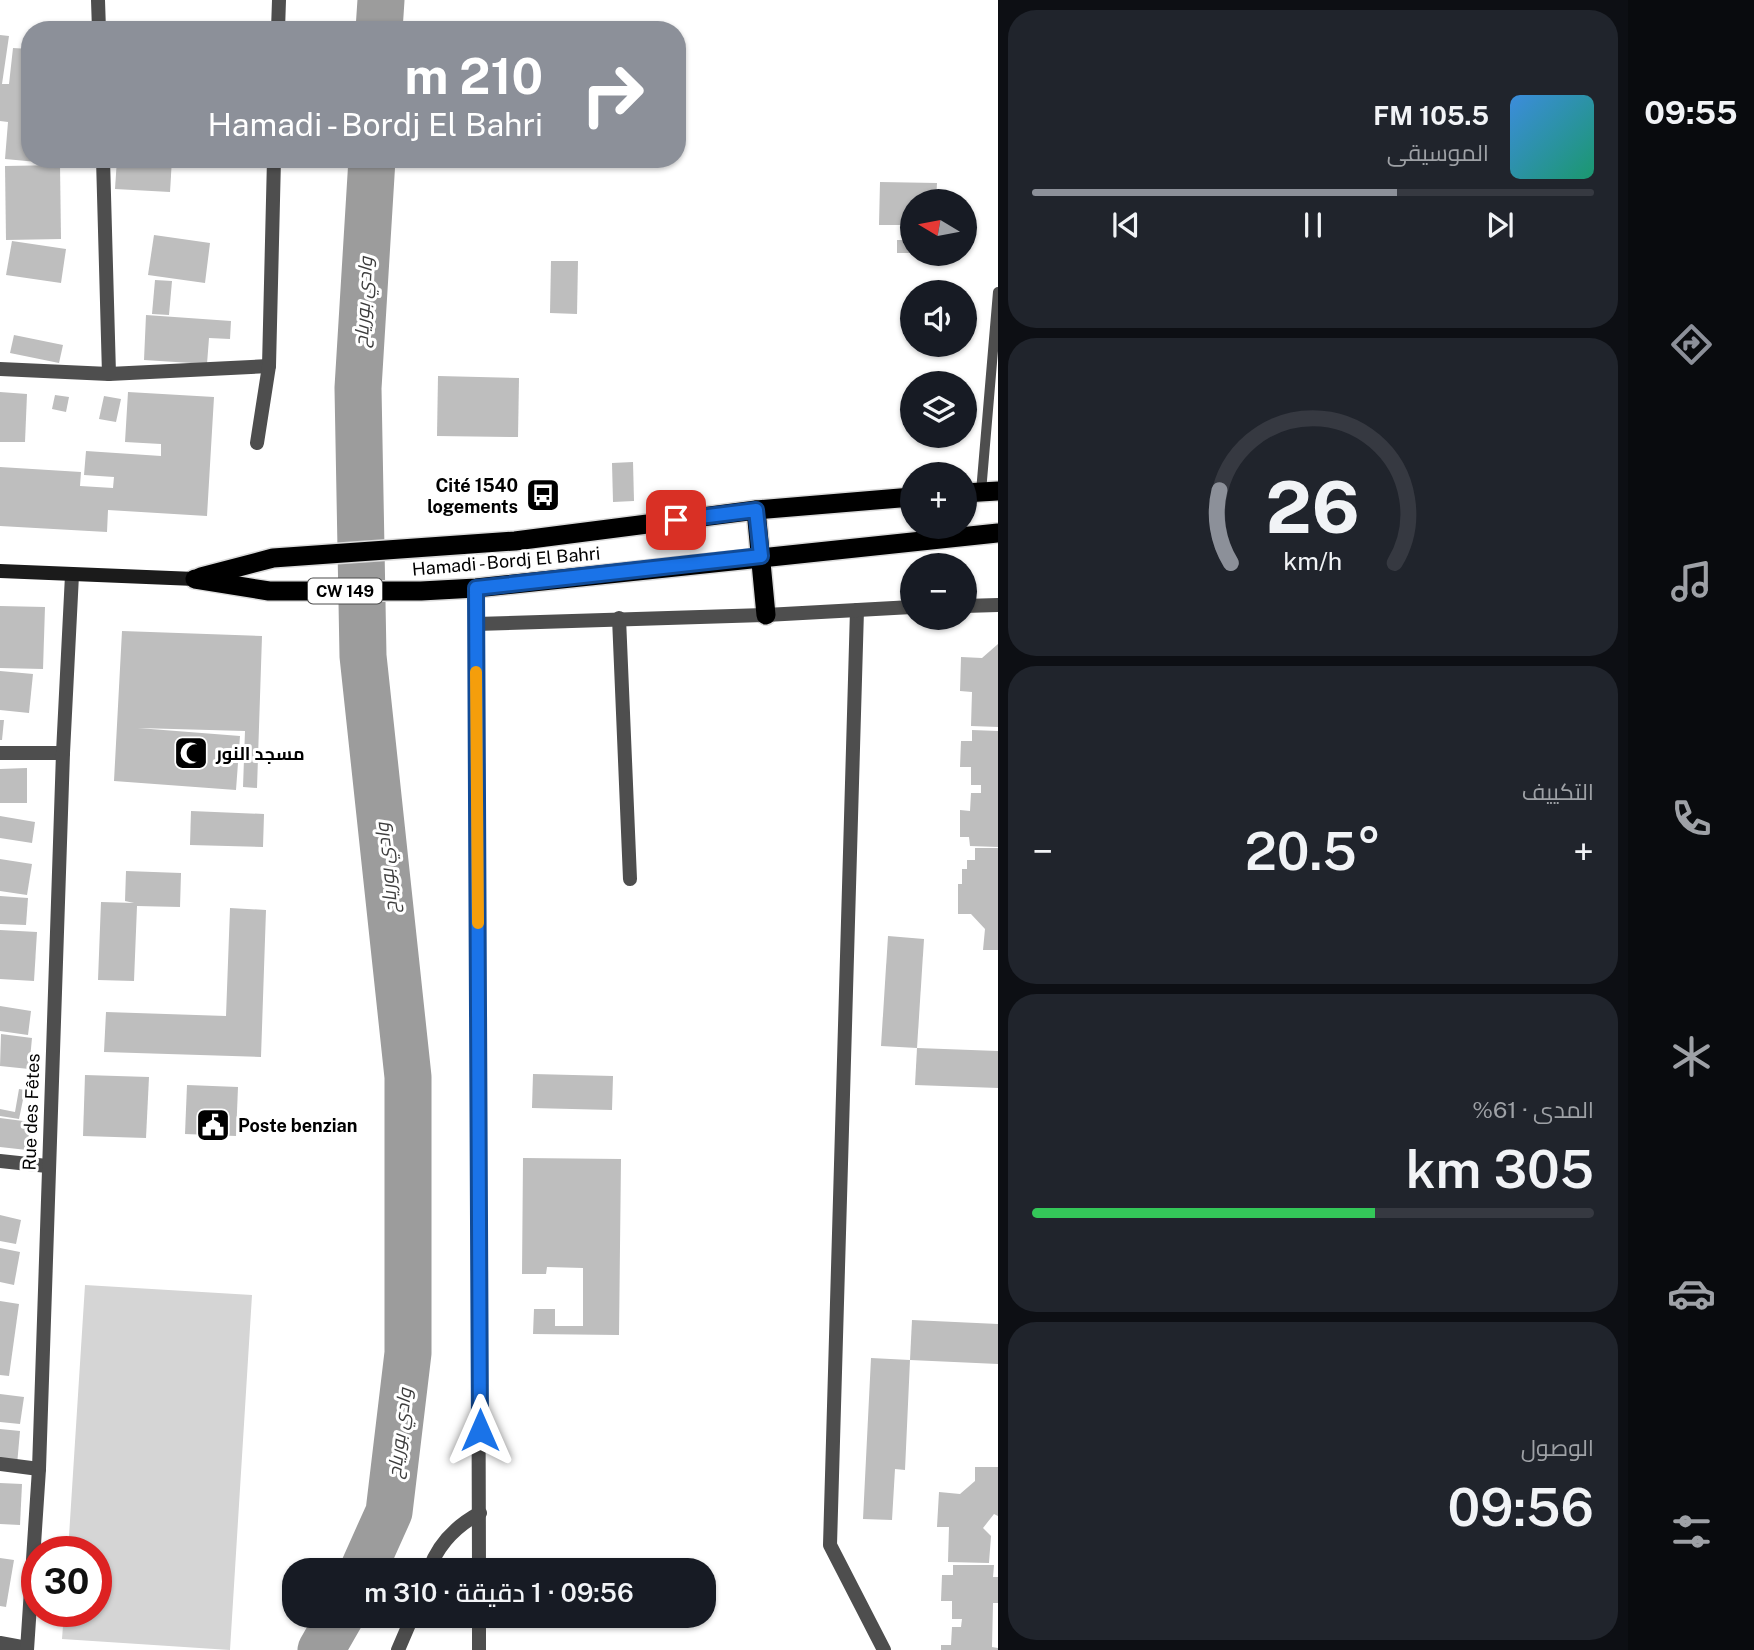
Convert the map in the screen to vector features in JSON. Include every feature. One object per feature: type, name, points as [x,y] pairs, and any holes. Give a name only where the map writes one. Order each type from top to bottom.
[{"type":"highway","name":"Hamadi - Bordj El Bahri","points":[[195,579],[273,558],[515,541],[756,510],[900,498]]},
{"type":"highway","points":[[756,510],[766,615]]},
{"type":"highway","name":"Hamadi - Bordj El Bahri","points":[[195,579],[269,591],[421,591],[476,588],[998,533]]},
{"type":"main road","name":"CW 149","points":[[0,571],[195,579]]},
{"type":"street","points":[[98,0],[99,21]]},
{"type":"street","points":[[278,21],[279,0]]},
{"type":"street","points":[[103,168],[109,374]]},
{"type":"street","points":[[257,443],[269,366],[274,168]]},
{"type":"street","points":[[0,369],[109,374],[269,366]]},
{"type":"street","name":"Rue des Fêtes","points":[[27,1649],[39,1469],[47,1166],[72,575]]},
{"type":"street","points":[[476,588],[479,1558]]},
{"type":"street","points":[[977,605],[998,604]]},
{"type":"street","points":[[476,624],[766,615],[900,608]]},
{"type":"street","points":[[857,610],[830,1545],[884,1650]]},
{"type":"street","points":[[619,618],[630,878]]},
{"type":"street","points":[[0,753],[63,753]]},
{"type":"street","points":[[0,1161],[47,1166]]},
{"type":"street","points":[[0,1464],[39,1469]]},
{"type":"street","points":[[435,1558],[447,1538],[468,1519],[480,1513]]},
{"type":"street","points":[[398,1650],[407,1628]]},
{"type":"street","points":[[479,1628],[479,1650]]},
{"type":"street","points":[[0,1643],[27,1649]]},
{"type":"lane","points":[[981,492],[998,292]]},
{"type":"shaded area","points":[[85,1285],[252,1295],[230,1650],[62,1639],[63,1627],[112,1627],[112,1536],[69,1536]]},
{"type":"building","points":[[0,35],[9,36],[2,84],[9,84],[13,48],[21,48],[21,160],[5,159],[8,122],[0,121]]},
{"type":"building","points":[[5,166],[60,168],[61,239],[6,240]]},
{"type":"building","points":[[116,168],[171,168],[170,192],[115,189]]},
{"type":"building","points":[[880,182],[937,183],[937,189],[900,189],[900,225],[879,225]]},
{"type":"building","points":[[154,235],[210,243],[205,283],[148,275]]},
{"type":"building","points":[[897,240],[900,240],[900,253],[897,253]]},
{"type":"building","points":[[12,241],[66,249],[61,283],[6,275]]},
{"type":"building","points":[[551,261],[578,261],[577,314],[550,313]]},
{"type":"building","points":[[155,280],[172,281],[169,315],[152,314]]},
{"type":"building","points":[[146,315],[231,321],[230,339],[209,338],[207,364],[144,360]]},
{"type":"building","points":[[14,335],[63,345],[59,363],[10,353]]},
{"type":"building","points":[[438,376],[519,378],[518,437],[437,436]]},
{"type":"building","points":[[0,392],[27,394],[25,442],[0,442]]},
{"type":"building","points":[[128,392],[214,397],[207,516],[108,510],[107,532],[0,526],[0,467],[81,472],[80,486],[113,488],[114,477],[84,475],[86,451],[161,456],[161,444],[125,442]]},
{"type":"building","points":[[55,395],[69,397],[66,412],[52,409]]},
{"type":"building","points":[[104,396],[121,399],[116,422],[99,419]]},
{"type":"building","points":[[633,462],[634,501],[613,502],[612,463]]},
{"type":"building","points":[[0,606],[45,607],[43,669],[0,668]]},
{"type":"building","points":[[122,631],[262,636],[257,788],[243,787],[245,731],[138,728],[240,736],[236,790],[114,781]]},
{"type":"building","points":[[998,644],[998,727],[971,726],[972,692],[960,691],[961,657],[982,658]]},
{"type":"building","points":[[0,671],[33,674],[29,713],[0,710]]},
{"type":"building","points":[[0,720],[4,720],[2,740],[0,740]]},
{"type":"building","points":[[972,730],[998,731],[998,847],[970,846],[969,837],[960,837],[960,810],[970,811],[971,793],[981,793],[981,785],[971,785],[971,767],[960,767],[961,741],[972,741]]},
{"type":"building","points":[[27,768],[27,803],[0,803],[0,769]]},
{"type":"building","points":[[191,811],[264,814],[263,847],[190,845]]},
{"type":"building","points":[[0,816],[35,822],[32,843],[0,838]]},
{"type":"building","points":[[975,848],[998,848],[998,950],[983,950],[985,929],[971,914],[958,914],[958,884],[962,884],[962,869],[967,869],[967,860],[975,860]]},
{"type":"building","points":[[0,859],[32,864],[27,895],[0,891]]},
{"type":"building","points":[[126,871],[181,873],[180,907],[137,906],[134,981],[98,980],[101,902],[134,903],[125,901]]},
{"type":"building","points":[[0,896],[28,898],[26,925],[0,924]]},
{"type":"building","points":[[230,908],[266,910],[261,1057],[104,1052],[106,1012],[226,1016]]},
{"type":"building","points":[[0,930],[37,932],[34,981],[0,979]]},
{"type":"building","points":[[888,936],[924,939],[917,1048],[881,1046]]},
{"type":"building","points":[[0,1006],[31,1011],[28,1035],[0,1031]]},
{"type":"building","points":[[1,1034],[32,1038],[29,1069],[0,1066]]},
{"type":"building","points":[[917,1048],[998,1051],[998,1088],[915,1085]]},
{"type":"building","points":[[533,1074],[613,1076],[612,1110],[532,1108]]},
{"type":"building","points":[[85,1075],[149,1077],[146,1138],[83,1136]]},
{"type":"building","points":[[187,1085],[238,1087],[236,1136],[185,1134]]},
{"type":"building","points":[[19,1089],[25,1090],[19,1119],[0,1116],[0,1109],[15,1112]]},
{"type":"building","points":[[0,1118],[31,1122],[27,1150],[0,1147]]},
{"type":"building","points":[[523,1158],[621,1159],[619,1335],[533,1334],[534,1309],[555,1309],[555,1326],[583,1326],[583,1268],[547,1267],[546,1274],[522,1274]]},
{"type":"building","points":[[0,1215],[21,1220],[16,1244],[0,1241]]},
{"type":"building","points":[[0,1248],[20,1252],[14,1285],[0,1282]]},
{"type":"building","points":[[0,1301],[19,1304],[9,1376],[0,1375]]},
{"type":"building","points":[[912,1320],[998,1324],[998,1364],[910,1360]]},
{"type":"building","points":[[871,1358],[910,1360],[905,1470],[895,1469],[892,1520],[863,1519]]},
{"type":"building","points":[[0,1394],[24,1397],[20,1424],[0,1422]]},
{"type":"building","points":[[0,1429],[20,1431],[17,1465],[0,1463]]},
{"type":"building","points":[[975,1467],[998,1467],[998,1516],[994,1514],[983,1528],[991,1536],[989,1563],[948,1562],[949,1527],[937,1527],[939,1492],[960,1494],[975,1481]]},
{"type":"building","points":[[0,1483],[22,1484],[20,1525],[0,1524]]},
{"type":"building","points":[[0,1558],[14,1560],[6,1607],[0,1606]]},
{"type":"building","points":[[953,1565],[994,1565],[993,1577],[998,1577],[998,1603],[993,1603],[992,1647],[998,1650],[941,1650],[941,1645],[951,1645],[952,1627],[961,1627],[962,1619],[952,1619],[952,1601],[941,1601],[942,1575],[953,1575]]},
{"type":"waterway","name":"وادي بورياح","points":[[380,21],[381,0]]},
{"type":"waterway","name":"وادي بورياح","points":[[368,1558],[389,1512],[408,1353],[408,1077],[363,656],[358,388],[371,168]]},
{"type":"waterway","name":"وادي بورياح","points":[[321,1650],[334,1628]]},
{"type":"slow traffic","points":[[476,672],[478,923]]},
{"type":"place","name":"Cité 1540 logements","points":[[543,495]]},
{"type":"place","name":"مسجد النور","points":[[191,753]]},
{"type":"place","name":"Poste benzian","points":[[213,1125]]},
{"type":"route","points":[[480,1430],[476,588],[761,556],[756,510],[676,520]]}]
